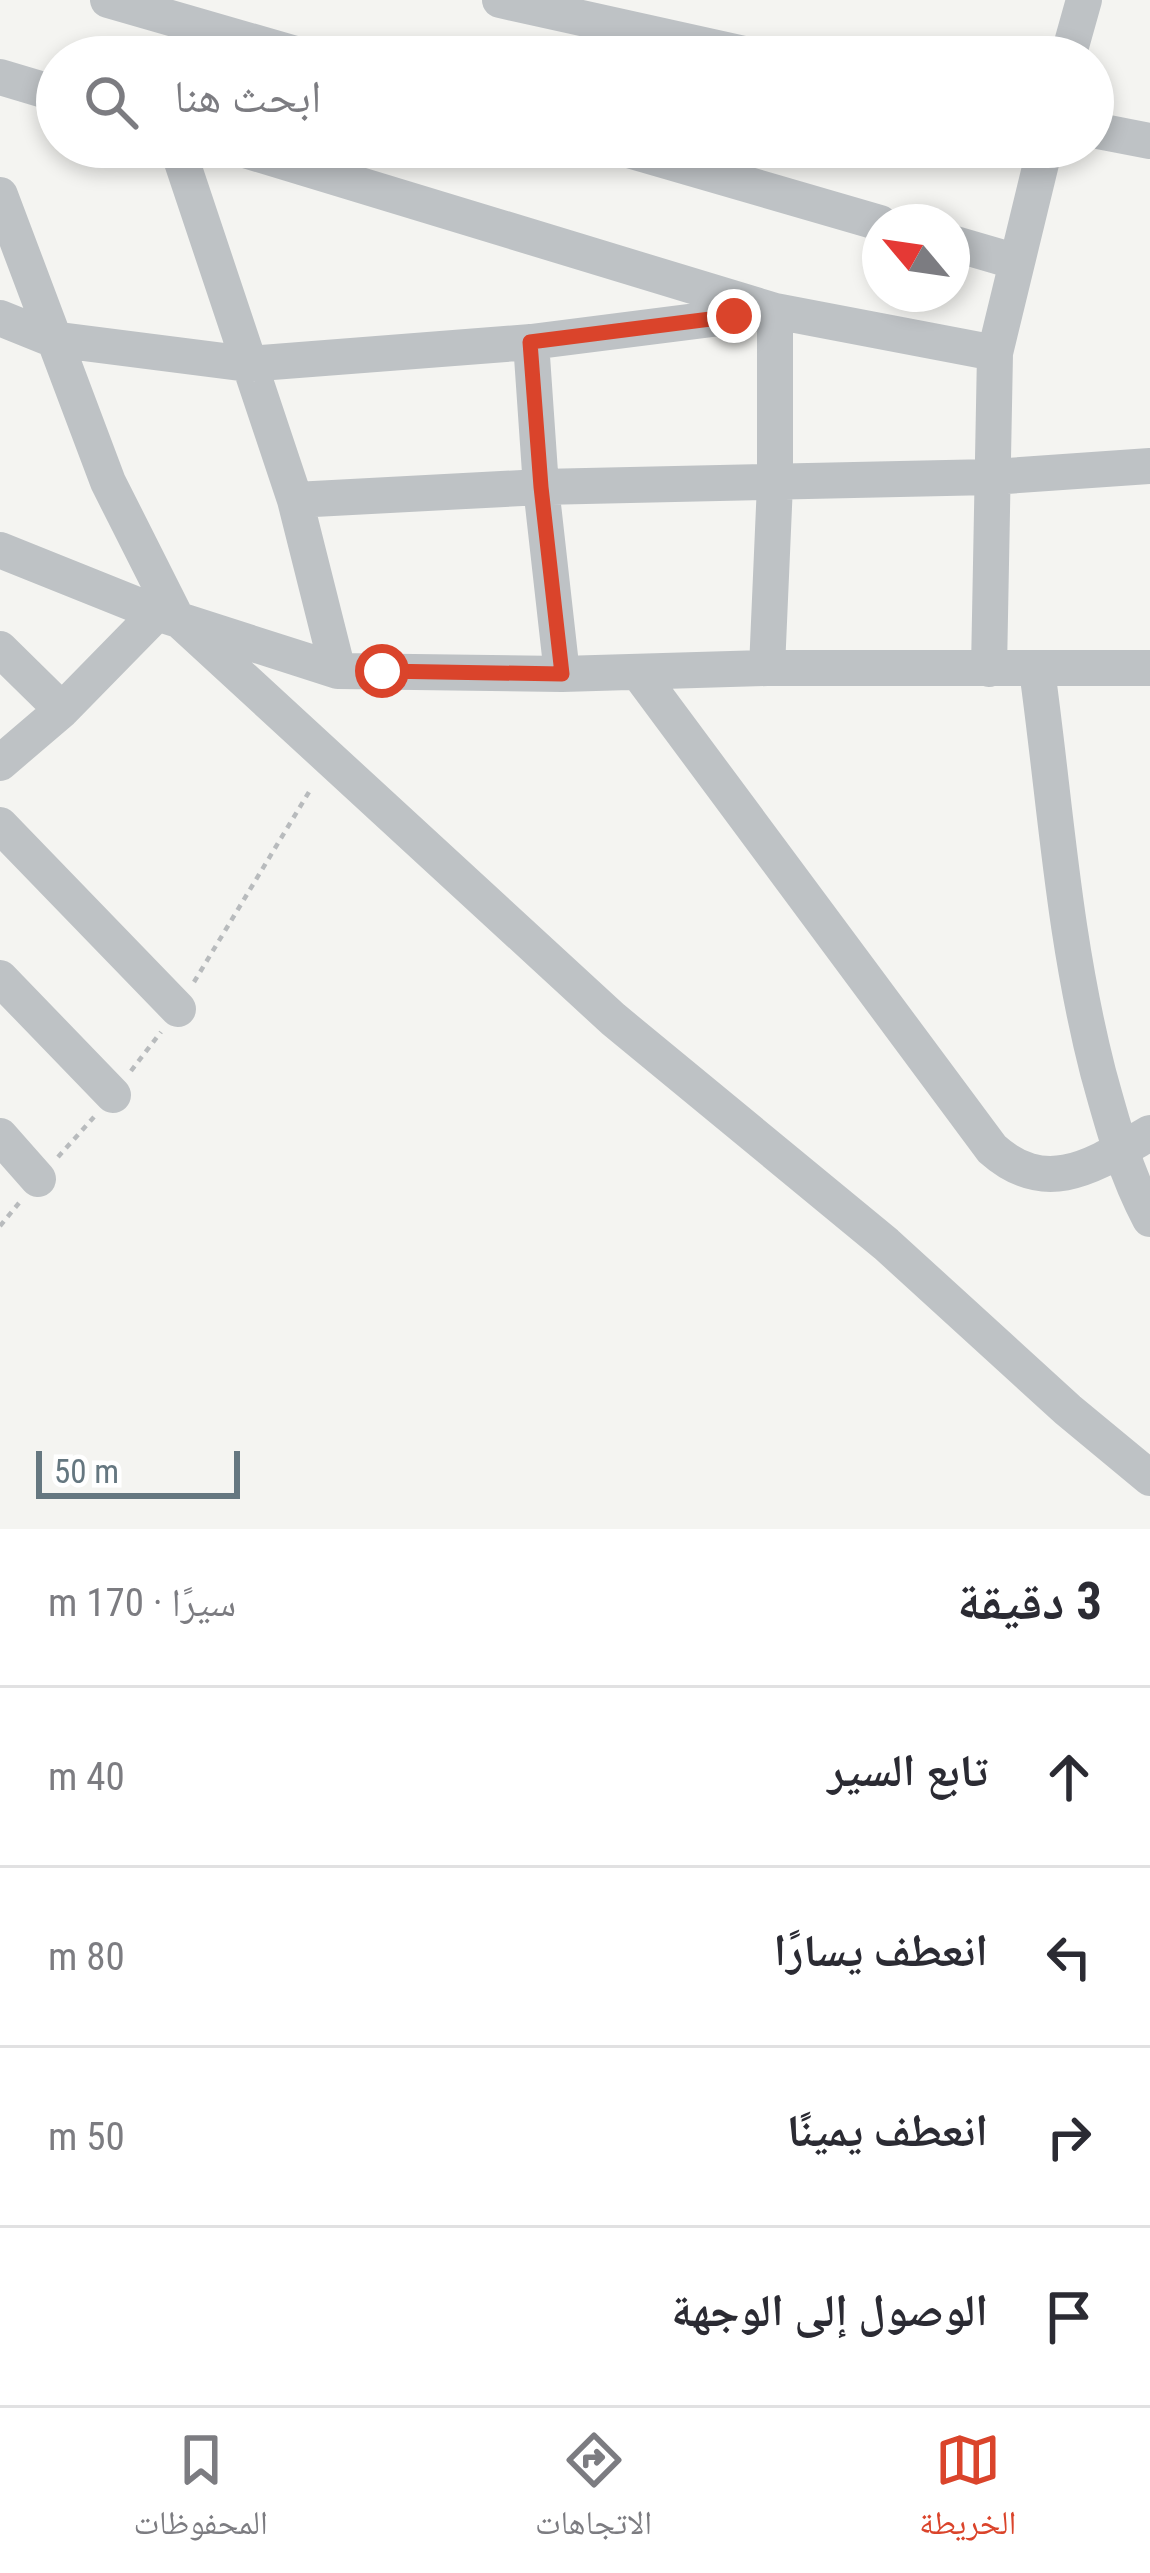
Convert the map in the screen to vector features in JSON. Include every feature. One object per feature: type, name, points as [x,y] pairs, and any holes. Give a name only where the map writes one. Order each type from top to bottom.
[{"type":"street","points":[[108,0],[233,36]]},
{"type":"street","points":[[500,0],[663,36]]},
{"type":"street","points":[[1074,36],[1084,0]]},
{"type":"street","points":[[0,77],[36,88]]},
{"type":"street","points":[[1114,134],[1150,141]]},
{"type":"street","points":[[184,168],[295,500],[338,671]]},
{"type":"street","points":[[304,168],[775,311],[995,353]]},
{"type":"street","points":[[690,168],[862,218]]},
{"type":"street","points":[[989,669],[995,353],[1040,168]]},
{"type":"street","points":[[0,196],[108,482],[167,615],[613,1019],[886,1244],[1150,1478]]},
{"type":"street","points":[[970,248],[1017,262]]},
{"type":"street","points":[[0,317],[52,339],[248,364],[530,342],[775,311]]},
{"type":"street","points":[[767,668],[775,484],[775,311]]},
{"type":"street","points":[[530,342],[562,674]]},
{"type":"street","points":[[295,500],[541,487],[992,477],[1150,466]]},
{"type":"street","points":[[0,550],[167,615],[338,671],[562,674],[767,668],[1149,674]]},
{"type":"street","points":[[0,763],[167,615]]},
{"type":"street","points":[[0,649],[62,710]]},
{"type":"street","points":[[1037,670],[1053,828],[1079,998],[1134,1142],[1150,1220]]},
{"type":"street","points":[[638,672],[992,1149],[1013,1167],[1037,1176],[1059,1174],[1134,1142]]},
{"type":"street","points":[[0,825],[178,1009]]},
{"type":"street","points":[[0,978],[113,1095]]},
{"type":"street","points":[[0,1136],[38,1179]]},
{"type":"route","points":[[382,671],[562,674],[530,342],[734,316]]}]
